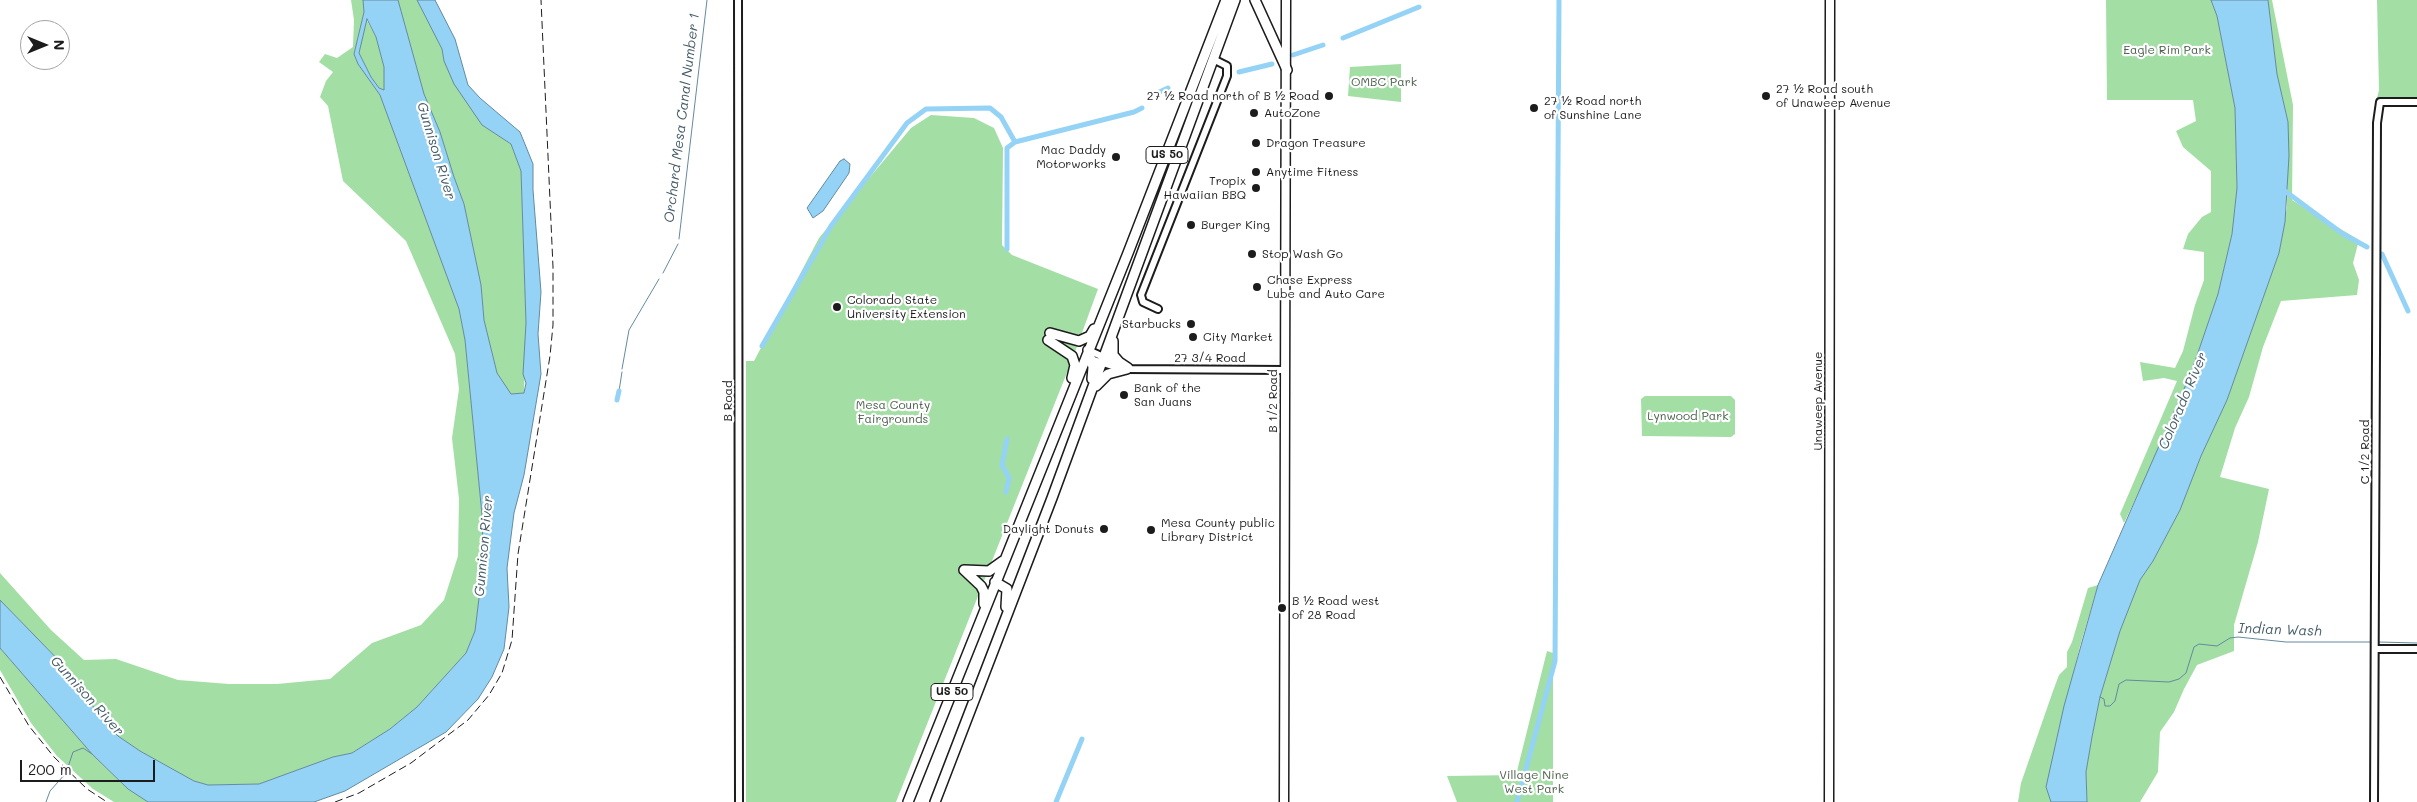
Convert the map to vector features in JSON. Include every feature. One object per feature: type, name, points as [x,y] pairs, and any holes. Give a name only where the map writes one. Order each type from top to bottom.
[{"type":"highway","points":[[1209,58],[1211,56],[1210,41],[1226,0]]},
{"type":"highway","name":"US 50","points":[[908,802],[1128,253],[1235,0]]},
{"type":"highway","points":[[1256,0],[1287,70]]},
{"type":"highway","name":"US 50","points":[[935,802],[1103,360],[1204,84],[1209,58]]},
{"type":"highway","points":[[1050,446],[1075,365],[1072,356],[1049,336],[1079,341],[1092,334],[1128,253]]},
{"type":"highway","points":[[1130,368],[1116,360],[1111,347],[1132,291],[1136,269]]},
{"type":"highway","points":[[1088,355],[1094,371],[1092,389]]},
{"type":"highway","points":[[1092,389],[1105,376],[1130,368]]},
{"type":"highway","points":[[982,617],[984,592],[981,586],[964,570],[989,571],[1005,559]]},
{"type":"highway","points":[[995,582],[1005,587],[1008,593],[1001,632]]},
{"type":"main road","name":"B 1/2 Road","points":[[1284,802],[1286,0]]},
{"type":"main road","name":"Unaweep Avenue","points":[[1829,802],[1830,0]]},
{"type":"street","name":"B Road","points":[[738,0],[739,802]]},
{"type":"street","points":[[1158,309],[1142,302],[1141,295],[1229,68],[1209,58]]},
{"type":"street","name":"C 1/2 Road","points":[[2374,802],[2377,123],[2380,102],[2417,102]]},
{"type":"street","name":"27 3/4 Road","points":[[1088,355],[1130,368],[1285,370]]},
{"type":"street","points":[[2375,649],[2417,649]]},
{"type":"green space","points":[[351,0],[363,0],[364,12],[354,54],[358,64],[380,95],[459,309],[465,340],[483,525],[479,598],[475,631],[466,653],[417,707],[390,729],[352,753],[333,757],[259,784],[208,785],[194,781],[140,751],[118,736],[103,721],[70,672],[0,600],[0,573],[51,630],[84,660],[116,659],[178,680],[229,684],[277,684],[330,679],[372,643],[421,625],[444,600],[458,556],[459,499],[452,438],[459,389],[455,354],[406,241],[343,181],[328,106],[320,97],[326,81],[333,72],[319,62],[325,54],[337,58],[353,47],[354,20]]},
{"type":"green space","points":[[398,0],[417,0],[442,49],[444,61],[482,125],[511,144],[521,171],[526,323],[524,393],[510,394],[497,373],[484,320],[481,285],[464,204],[440,132],[424,94]]},
{"type":"green space","name":"Eagle Rim Park","points":[[2106,0],[2211,0],[2217,16],[2235,108],[2237,188],[2232,234],[2218,294],[2191,373],[2164,439],[2124,523],[2120,514],[2177,381],[2164,378],[2143,381],[2140,362],[2175,368],[2183,351],[2195,305],[2204,280],[2204,252],[2183,249],[2188,234],[2202,217],[2211,212],[2211,171],[2183,147],[2176,131],[2196,121],[2193,100],[2107,100]]},
{"type":"green space","points":[[2268,0],[2272,0],[2293,105],[2292,200],[2359,240],[2353,263],[2359,280],[2357,295],[2281,301],[2263,347],[2249,397],[2235,428],[2220,477],[2269,489],[2258,542],[2234,625],[2234,651],[2197,665],[2174,712],[2160,732],[2158,772],[2140,802],[2087,802],[2086,772],[2092,737],[2100,697],[2120,631],[2140,580],[2153,561],[2180,510],[2201,456],[2227,400],[2279,253],[2287,207],[2288,122],[2277,74]]},
{"type":"green space","points":[[2377,0],[2417,0],[2417,98],[2377,98],[2379,90]]},
{"type":"green space","points":[[366,19],[376,37],[384,67],[384,91],[379,88],[371,77],[359,53]]},
{"type":"green space","name":"OMBC Park","points":[[1401,64],[1401,102],[1348,96],[1350,67]]},
{"type":"green space","name":"Mesa County Fairgrounds","points":[[931,115],[974,118],[994,128],[1003,148],[1002,245],[1012,255],[1098,289],[1072,360],[896,802],[746,802],[746,361],[754,361],[819,238],[911,128]]},
{"type":"green space","name":"Lynwood Park","points":[[1645,396],[1731,396],[1735,400],[1735,434],[1731,437],[1642,436],[1641,399]]},
{"type":"green space","points":[[2098,585],[2080,646],[2046,787],[2051,802],[2018,802],[2021,783],[2053,691],[2059,675],[2067,667],[2067,652],[2072,642],[2088,588]]},
{"type":"green space","points":[[0,648],[92,754],[128,789],[148,802],[114,802],[93,789],[57,756],[31,723],[0,670]]},
{"type":"green space","name":"Village Nine West Park","points":[[1547,651],[1553,653],[1553,802],[1457,802],[1447,776],[1516,775]]},
{"type":"water","name":"Gunnison River","points":[[363,0],[398,0],[424,94],[440,132],[464,204],[481,285],[484,320],[497,373],[511,394],[524,393],[526,383],[523,374],[526,323],[521,171],[511,144],[482,125],[454,84],[444,61],[442,49],[417,0],[435,0],[455,39],[468,85],[480,98],[520,132],[533,164],[533,190],[541,292],[538,334],[541,374],[524,475],[514,513],[507,568],[509,607],[504,649],[492,677],[478,699],[446,732],[345,791],[314,802],[148,802],[128,789],[92,754],[0,648],[0,600],[70,672],[103,721],[118,736],[140,751],[194,781],[208,785],[259,784],[333,757],[352,753],[390,729],[417,707],[466,653],[475,631],[479,598],[483,525],[465,340],[459,309],[380,95],[358,64],[354,54],[364,12]],"holes":[[[367,19],[376,37],[384,67],[384,90],[379,88],[371,77],[359,53]]]},
{"type":"water","name":"Colorado River","points":[[2211,0],[2268,0],[2277,74],[2288,122],[2289,156],[2285,222],[2279,253],[2227,400],[2201,456],[2180,510],[2153,561],[2140,580],[2120,631],[2100,697],[2092,737],[2086,772],[2087,802],[2051,802],[2046,787],[2064,706],[2098,585],[2191,373],[2218,294],[2232,234],[2237,188],[2235,108],[2217,16]]},
{"type":"water","points":[[844,159],[850,164],[849,173],[823,211],[813,218],[807,208],[840,161]]},
{"type":"waterway","name":"Orchard Mesa Canal Number 1","points":[[679,239],[707,0]]},
{"type":"waterway","points":[[1517,802],[1555,661],[1559,0]]},
{"type":"waterway","points":[[1343,38],[1419,7]]},
{"type":"waterway","points":[[1293,55],[1323,45]]},
{"type":"waterway","points":[[1239,72],[1272,64]]},
{"type":"waterway","points":[[1153,95],[1168,88]]},
{"type":"waterway","points":[[762,346],[831,226],[907,123],[926,109],[990,108],[1001,117],[1015,142]]},
{"type":"waterway","points":[[1007,249],[1007,148],[1015,142],[1134,112],[1142,108]]},
{"type":"waterway","points":[[2285,191],[2343,234],[2367,247]]},
{"type":"waterway","name":"Orchard Mesa Canal Number 1","points":[[663,273],[678,244]]},
{"type":"waterway","points":[[2382,254],[2408,311]]},
{"type":"waterway","name":"Orchard Mesa Canal Number 1","points":[[622,369],[629,330],[659,279]]},
{"type":"waterway","name":"Orchard Mesa Canal Number 1","points":[[619,391],[622,372]]},
{"type":"waterway","name":"Orchard Mesa Canal Number 1","points":[[617,400],[619,391]]},
{"type":"waterway","points":[[1006,492],[1009,478],[1002,465],[1007,439]]},
{"type":"waterway","name":"Indian Wash","points":[[2100,697],[2104,699],[2105,706],[2110,706],[2115,701],[2119,684],[2126,680],[2169,682],[2179,679],[2186,673],[2194,647],[2199,644],[2217,646],[2230,638],[2238,637],[2286,642],[2372,642]]},
{"type":"waterway","name":"Indian Wash","points":[[2378,642],[2417,643]]},
{"type":"waterway","points":[[1056,802],[1082,739]]},
{"type":"waterway","points":[[46,802],[50,791],[66,773],[73,752],[83,748],[92,754]]},
{"type":"railway","points":[[335,802],[359,793],[411,763],[468,720],[489,695],[502,673],[512,640],[518,554],[550,356],[553,325],[553,267],[541,0]]},
{"type":"railway","points":[[0,677],[29,726],[54,757],[87,789],[107,802]]},
{"type":"place","name":"27 ½ Road north of B ½ Road","points":[[1329,96]]},
{"type":"place","name":"27 ½ Road south of Unaweep Avenue","points":[[1766,96]]},
{"type":"place","name":"27 ½ Road north of Sunshine Lane","points":[[1534,108]]},
{"type":"place","name":"AutoZone","points":[[1254,113]]},
{"type":"place","name":"Dragon Treasure","points":[[1256,143]]},
{"type":"place","name":"Mac Daddy Motorworks","points":[[1116,157]]},
{"type":"place","name":"Anytime Fitness","points":[[1256,172]]},
{"type":"place","name":"Tropix Hawaiian BBQ","points":[[1256,188]]},
{"type":"place","name":"Burger King","points":[[1191,225]]},
{"type":"place","name":"Stop Wash Go","points":[[1252,254]]},
{"type":"place","name":"Chase Express Lube and Auto Care","points":[[1257,287]]},
{"type":"place","name":"Colorado State University Extension","points":[[837,307]]},
{"type":"place","name":"Starbucks","points":[[1191,324]]},
{"type":"place","name":"City Market","points":[[1193,337]]},
{"type":"place","name":"Bank of the San Juans","points":[[1124,395]]},
{"type":"place","name":"Daylight Donuts","points":[[1104,529]]},
{"type":"place","name":"Mesa County public Library District","points":[[1151,530]]},
{"type":"place","name":"B ½ Road west of 28 Road","points":[[1282,608]]}]
